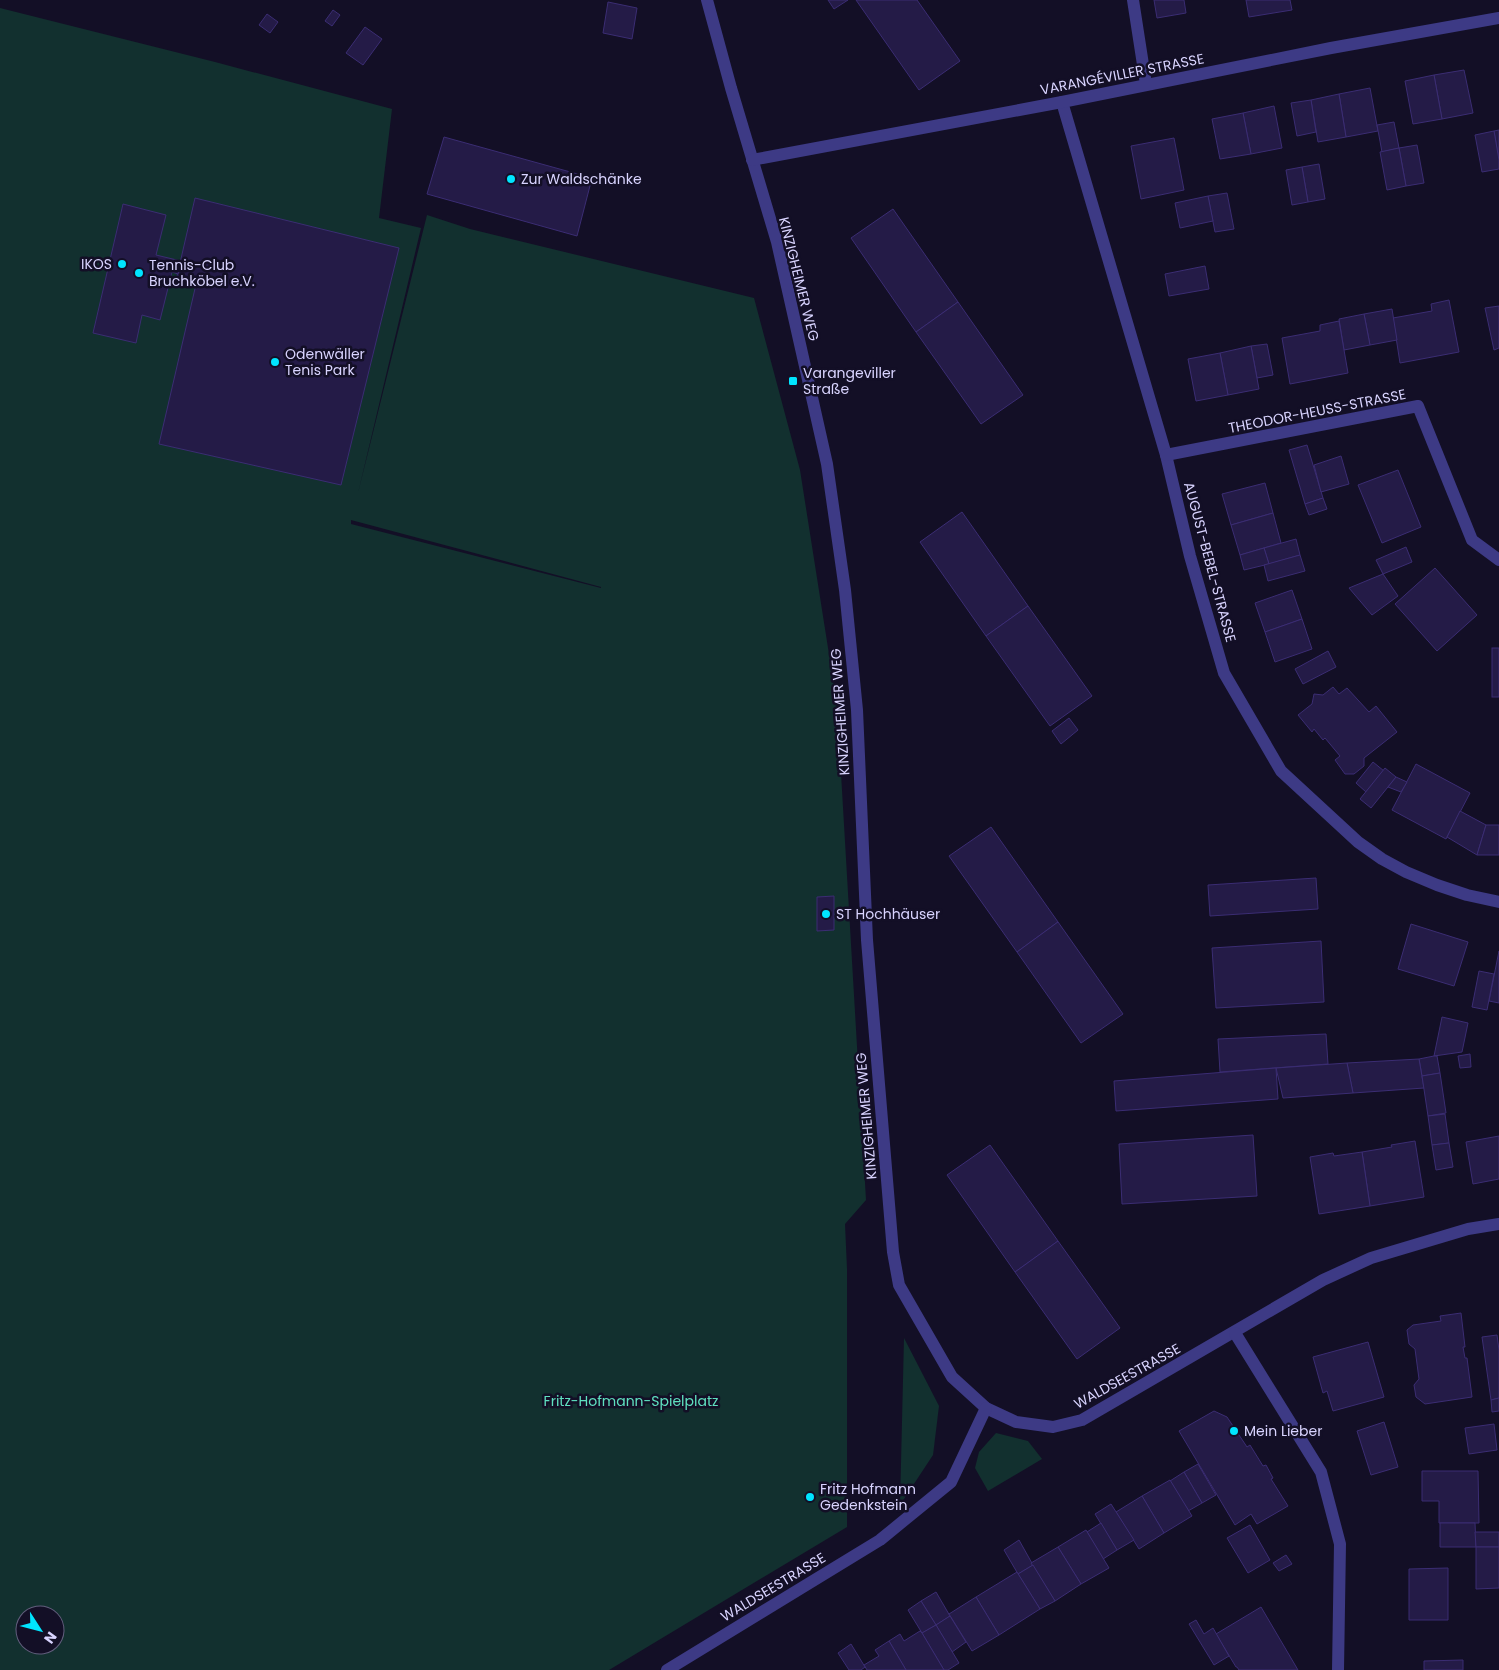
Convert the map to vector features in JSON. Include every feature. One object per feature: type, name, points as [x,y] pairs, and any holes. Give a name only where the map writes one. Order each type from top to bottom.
[{"type":"street","name":"KINZIGHEIMER WEG","points":[[708,0],[730,88],[777,242],[827,464],[845,590],[857,710],[867,940],[888,1204],[893,1252],[899,1285],[952,1377],[986,1408]]},
{"type":"street","points":[[1133,0],[1146,84]]},
{"type":"street","name":"VARANGÉVILLER STRASSE","points":[[752,160],[1062,102],[1331,48],[1499,18]]},
{"type":"street","name":"AUGUST-BEBEL-STRASSE","points":[[1062,102],[1166,455],[1190,556],[1224,673],[1281,770],[1358,842],[1382,859],[1406,872],[1467,895],[1499,902]]},
{"type":"street","name":"THEODOR-HEUSS-STRASSE","points":[[1166,455],[1418,406],[1472,540],[1499,560]]},
{"type":"street","name":"WALDSEESTRASSE","points":[[666,1670],[880,1540],[950,1482],[986,1408],[1016,1422],[1053,1427],[1082,1420],[1235,1333],[1323,1280],[1371,1258],[1468,1229],[1499,1224]]},
{"type":"street","points":[[1235,1333],[1321,1472],[1340,1544],[1338,1670]]},
{"type":"green space","name":"Fritz-Hofmann-Spielplatz","points":[[0,8],[392,109],[379,218],[421,228],[358,493],[427,215],[470,229],[754,298],[800,470],[837,705],[866,1200],[845,1224],[847,1269],[847,1527],[609,1670],[0,1670]],"holes":[[[351,520],[601,587],[351,524]]]},
{"type":"green space","points":[[904,1338],[939,1406],[933,1455],[900,1505]]},
{"type":"green space","points":[[996,1433],[1028,1441],[1042,1459],[988,1491],[975,1468],[979,1452]]},
{"type":"building","points":[[828,0],[848,0],[834,9]]},
{"type":"building","points":[[856,0],[917,0],[960,61],[919,90]]},
{"type":"building","points":[[1154,0],[1184,0],[1186,13],[1157,18]]},
{"type":"building","points":[[1246,0],[1290,0],[1292,10],[1249,17]]},
{"type":"building","points":[[608,2],[637,8],[632,39],[603,33]]},
{"type":"building","points":[[333,10],[340,15],[332,26],[325,21]]},
{"type":"building","points":[[267,14],[278,22],[270,33],[259,25]]},
{"type":"building","points":[[365,27],[382,39],[363,65],[346,53]]},
{"type":"building","points":[[1464,70],[1473,113],[1442,119],[1434,75]]},
{"type":"building","points":[[1434,75],[1442,119],[1413,124],[1405,81]]},
{"type":"building","points":[[1370,88],[1378,131],[1346,137],[1339,94]]},
{"type":"building","points":[[1339,94],[1346,137],[1318,142],[1311,100]]},
{"type":"building","points":[[1311,100],[1316,132],[1297,136],[1291,103]]},
{"type":"building","points":[[1274,106],[1282,148],[1251,154],[1243,113]]},
{"type":"building","points":[[1243,113],[1251,154],[1220,159],[1212,119]]},
{"type":"building","points":[[1394,122],[1399,148],[1382,152],[1377,125]]},
{"type":"building","points":[[1499,130],[1499,160],[1494,131]]},
{"type":"building","points":[[1494,131],[1499,169],[1482,172],[1475,135]]},
{"type":"building","points":[[444,137],[592,178],[577,236],[427,194]]},
{"type":"building","points":[[1174,138],[1184,190],[1141,199],[1131,146]]},
{"type":"building","points":[[1417,145],[1424,183],[1406,186],[1399,148]]},
{"type":"building","points":[[1399,148],[1406,186],[1387,190],[1380,152]]},
{"type":"building","points":[[1319,164],[1325,199],[1308,202],[1302,167]]},
{"type":"building","points":[[1302,167],[1308,202],[1292,205],[1286,170]]},
{"type":"building","points":[[1227,193],[1234,229],[1215,232],[1208,196]]},
{"type":"building","points":[[1208,196],[1213,221],[1180,228],[1175,203]]},
{"type":"building","name":"Odenwäller Tenis Park","points":[[195,198],[399,248],[341,485],[159,444],[197,280],[177,276]]},
{"type":"building","name":"Tennis-Club Bruchköbel e.V.","points":[[123,204],[166,215],[156,255],[181,261],[178,274],[172,272],[160,320],[142,315],[136,343],[93,333]]},
{"type":"building","points":[[893,209],[958,302],[916,332],[851,238]]},
{"type":"building","points":[[1205,266],[1209,289],[1169,296],[1165,274]]},
{"type":"building","points":[[1449,300],[1459,352],[1400,363],[1393,318],[1432,311],[1431,304]]},
{"type":"building","points":[[958,302],[1023,395],[981,424],[916,332]]},
{"type":"building","points":[[1499,306],[1499,348],[1494,350],[1485,308]]},
{"type":"building","points":[[1392,309],[1397,340],[1370,345],[1364,314]]},
{"type":"building","points":[[1364,314],[1370,345],[1344,350],[1339,319]]},
{"type":"building","points":[[1339,321],[1348,373],[1290,384],[1282,338],[1320,331],[1320,325]]},
{"type":"building","points":[[1267,344],[1273,375],[1257,378],[1251,346]]},
{"type":"building","points":[[1251,346],[1259,389],[1228,395],[1220,353]]},
{"type":"building","points":[[1220,353],[1228,395],[1196,401],[1188,359]]},
{"type":"building","points":[[1307,445],[1323,498],[1305,504],[1289,450]]},
{"type":"building","points":[[1341,456],[1349,484],[1321,492],[1314,465]]},
{"type":"building","points":[[1398,470],[1421,527],[1382,543],[1358,485]]},
{"type":"building","points":[[1265,483],[1273,513],[1231,525],[1222,494]]},
{"type":"building","points":[[1323,498],[1327,509],[1309,515],[1305,504]]},
{"type":"building","points":[[962,512],[1028,606],[986,636],[920,542]]},
{"type":"building","points":[[1273,513],[1281,543],[1240,555],[1231,525]]},
{"type":"building","points":[[1296,539],[1300,555],[1269,564],[1264,548]]},
{"type":"building","points":[[1406,547],[1412,562],[1383,574],[1376,560]]},
{"type":"building","points":[[1264,548],[1269,564],[1244,570],[1240,555]]},
{"type":"building","points":[[1300,555],[1305,571],[1268,581],[1264,565]]},
{"type":"building","points":[[1435,568],[1477,615],[1437,651],[1395,604]]},
{"type":"building","points":[[1383,574],[1398,596],[1372,615],[1349,588]]},
{"type":"building","points":[[1292,590],[1302,619],[1265,632],[1255,603]]},
{"type":"building","points":[[1028,606],[1092,696],[1050,726],[986,636]]},
{"type":"building","points":[[1302,619],[1312,649],[1275,662],[1265,632]]},
{"type":"building","points":[[1492,648],[1499,648],[1499,697],[1492,697]]},
{"type":"building","points":[[1328,651],[1336,667],[1303,684],[1295,669]]},
{"type":"building","points":[[1333,687],[1339,694],[1347,688],[1369,712],[1376,706],[1397,732],[1364,758],[1364,766],[1354,774],[1345,774],[1335,760],[1340,756],[1325,738],[1323,740],[1314,729],[1312,732],[1298,715],[1312,704],[1314,694],[1323,695]]},
{"type":"building","points":[[1069,718],[1078,730],[1061,744],[1052,731]]},
{"type":"building","points":[[1373,762],[1384,771],[1366,792],[1356,783]]},
{"type":"building","points":[[1416,764],[1470,793],[1446,839],[1392,810]]},
{"type":"building","points":[[1385,768],[1396,777],[1371,808],[1360,799]]},
{"type":"building","points":[[1396,777],[1407,782],[1401,792],[1388,787]]},
{"type":"building","points":[[1460,811],[1486,825],[1477,855],[1447,837]]},
{"type":"building","points":[[1486,825],[1499,825],[1499,855],[1477,855]]},
{"type":"building","points":[[991,827],[1058,922],[1017,952],[949,856]]},
{"type":"building","points":[[1316,878],[1318,909],[1210,916],[1208,885]]},
{"type":"building","name":"ST Hochhäuser","points":[[834,896],[834,930],[817,931],[817,897]]},
{"type":"building","points":[[1058,922],[1123,1014],[1081,1043],[1017,952]]},
{"type":"building","points":[[1411,924],[1468,942],[1454,986],[1398,969]]},
{"type":"building","points":[[1321,941],[1324,1002],[1216,1008],[1212,948]]},
{"type":"building","points":[[1499,951],[1499,1003],[1489,1001]]},
{"type":"building","points":[[1479,971],[1494,974],[1487,1010],[1472,1007]]},
{"type":"building","points":[[1442,1017],[1468,1023],[1462,1052],[1434,1056]]},
{"type":"building","points":[[1326,1034],[1328,1064],[1220,1072],[1218,1039]]},
{"type":"building","points":[[1470,1054],[1471,1067],[1460,1068],[1458,1056]]},
{"type":"building","points":[[1437,1056],[1440,1073],[1422,1076],[1419,1059]]},
{"type":"building","points":[[1419,1059],[1424,1088],[1353,1093],[1347,1063]]},
{"type":"building","points":[[1347,1063],[1353,1093],[1283,1098],[1276,1068]]},
{"type":"building","points":[[1276,1068],[1278,1099],[1116,1111],[1114,1081]]},
{"type":"building","points":[[1440,1073],[1446,1113],[1428,1116],[1422,1076]]},
{"type":"building","points":[[1445,1114],[1449,1143],[1432,1145],[1428,1116]]},
{"type":"building","points":[[1253,1135],[1257,1196],[1122,1204],[1119,1144]]},
{"type":"building","points":[[1499,1136],[1499,1179],[1473,1184],[1466,1142]]},
{"type":"building","points":[[1415,1141],[1424,1197],[1370,1206],[1362,1152]]},
{"type":"building","points":[[1449,1143],[1453,1167],[1436,1170],[1432,1145]]},
{"type":"building","points":[[990,1145],[1058,1241],[1015,1272],[947,1175]]},
{"type":"building","points":[[1362,1152],[1370,1206],[1319,1214],[1310,1157],[1333,1153],[1334,1156]]},
{"type":"building","points":[[1058,1241],[1120,1328],[1077,1359],[1015,1272]]},
{"type":"building","points":[[1461,1313],[1465,1347],[1463,1347],[1465,1358],[1467,1358],[1472,1397],[1425,1404],[1416,1397],[1414,1385],[1419,1379],[1415,1349],[1409,1344],[1407,1330],[1413,1325],[1441,1321],[1440,1316]]},
{"type":"building","points":[[1497,1335],[1499,1350],[1499,1398],[1491,1400],[1482,1337]]},
{"type":"building","points":[[1368,1342],[1384,1397],[1333,1411],[1327,1391],[1323,1393],[1313,1357]]},
{"type":"building","points":[[1499,1398],[1499,1411],[1492,1412],[1491,1400]]},
{"type":"building","points":[[1214,1411],[1227,1417],[1247,1447],[1250,1445],[1263,1466],[1266,1465],[1273,1478],[1271,1479],[1288,1506],[1257,1524],[1251,1514],[1235,1525],[1179,1431]]},
{"type":"building","points":[[1384,1422],[1398,1467],[1371,1475],[1357,1431]]},
{"type":"building","points":[[1494,1424],[1497,1450],[1469,1454],[1465,1428]]},
{"type":"building","points":[[1198,1464],[1216,1495],[1202,1503],[1184,1472]]},
{"type":"building","points":[[1422,1471],[1478,1471],[1479,1523],[1439,1523],[1439,1501],[1422,1501]]},
{"type":"building","points":[[1184,1472],[1202,1503],[1188,1511],[1170,1481]]},
{"type":"building","points":[[1170,1480],[1192,1516],[1164,1533],[1142,1496]]},
{"type":"building","points":[[1142,1496],[1164,1533],[1139,1549],[1116,1512]]},
{"type":"building","points":[[1111,1504],[1134,1540],[1117,1550],[1095,1514]]},
{"type":"building","points":[[1101,1523],[1117,1550],[1103,1559],[1087,1532]]},
{"type":"building","points":[[1440,1523],[1475,1523],[1476,1547],[1440,1547]]},
{"type":"building","points":[[1250,1525],[1270,1560],[1248,1573],[1227,1538]]},
{"type":"building","points":[[1086,1530],[1109,1568],[1081,1584],[1058,1547]]},
{"type":"building","points":[[1475,1532],[1499,1532],[1499,1547],[1476,1547]]},
{"type":"building","points":[[1019,1540],[1033,1565],[1018,1574],[1004,1550]]},
{"type":"building","points":[[1058,1547],[1081,1584],[1055,1601],[1031,1563]]},
{"type":"building","points":[[1476,1547],[1499,1547],[1499,1588],[1476,1589]]},
{"type":"building","points":[[1286,1555],[1292,1564],[1279,1571],[1273,1563]]},
{"type":"building","points":[[1033,1565],[1055,1601],[1040,1609],[1018,1574]]},
{"type":"building","points":[[1448,1568],[1448,1620],[1409,1620],[1409,1569]]},
{"type":"building","points":[[1017,1572],[1040,1609],[999,1635],[976,1597]]},
{"type":"building","points":[[936,1592],[950,1616],[936,1625],[921,1601]]},
{"type":"building","points":[[976,1597],[999,1635],[972,1651],[949,1614]]},
{"type":"building","points":[[921,1601],[936,1625],[922,1633],[908,1610]]},
{"type":"building","points":[[1261,1607],[1298,1670],[1239,1670],[1216,1634]]},
{"type":"building","points":[[950,1616],[966,1642],[952,1652],[936,1625]]},
{"type":"building","points":[[1196,1620],[1204,1634],[1213,1628],[1229,1656],[1214,1665],[1189,1624]]},
{"type":"building","points":[[936,1625],[959,1663],[948,1670],[944,1670],[922,1633]]},
{"type":"building","points":[[920,1631],[944,1670],[906,1670],[889,1641],[900,1634],[904,1641]]},
{"type":"building","points":[[889,1641],[906,1670],[867,1670],[864,1665],[879,1656],[875,1650]]},
{"type":"building","points":[[851,1644],[865,1667],[861,1670],[849,1670],[838,1653]]},
{"type":"building","points":[[1463,1660],[1463,1670],[1424,1670],[1424,1661]]},
{"type":"place","name":"Zur Waldschänke","points":[[511,179]]},
{"type":"place","name":"IKOS","points":[[122,264]]},
{"type":"place","name":"Tennis-Club Bruchköbel e.V.","points":[[139,273]]},
{"type":"place","name":"Odenwäller Tenis Park","points":[[275,362]]},
{"type":"place","name":"Varangeviller Straße","points":[[793,381]]},
{"type":"place","name":"ST Hochhäuser","points":[[826,914]]},
{"type":"place","name":"Mein Lieber","points":[[1234,1431]]},
{"type":"place","name":"Fritz Hofmann Gedenkstein","points":[[810,1497]]}]
